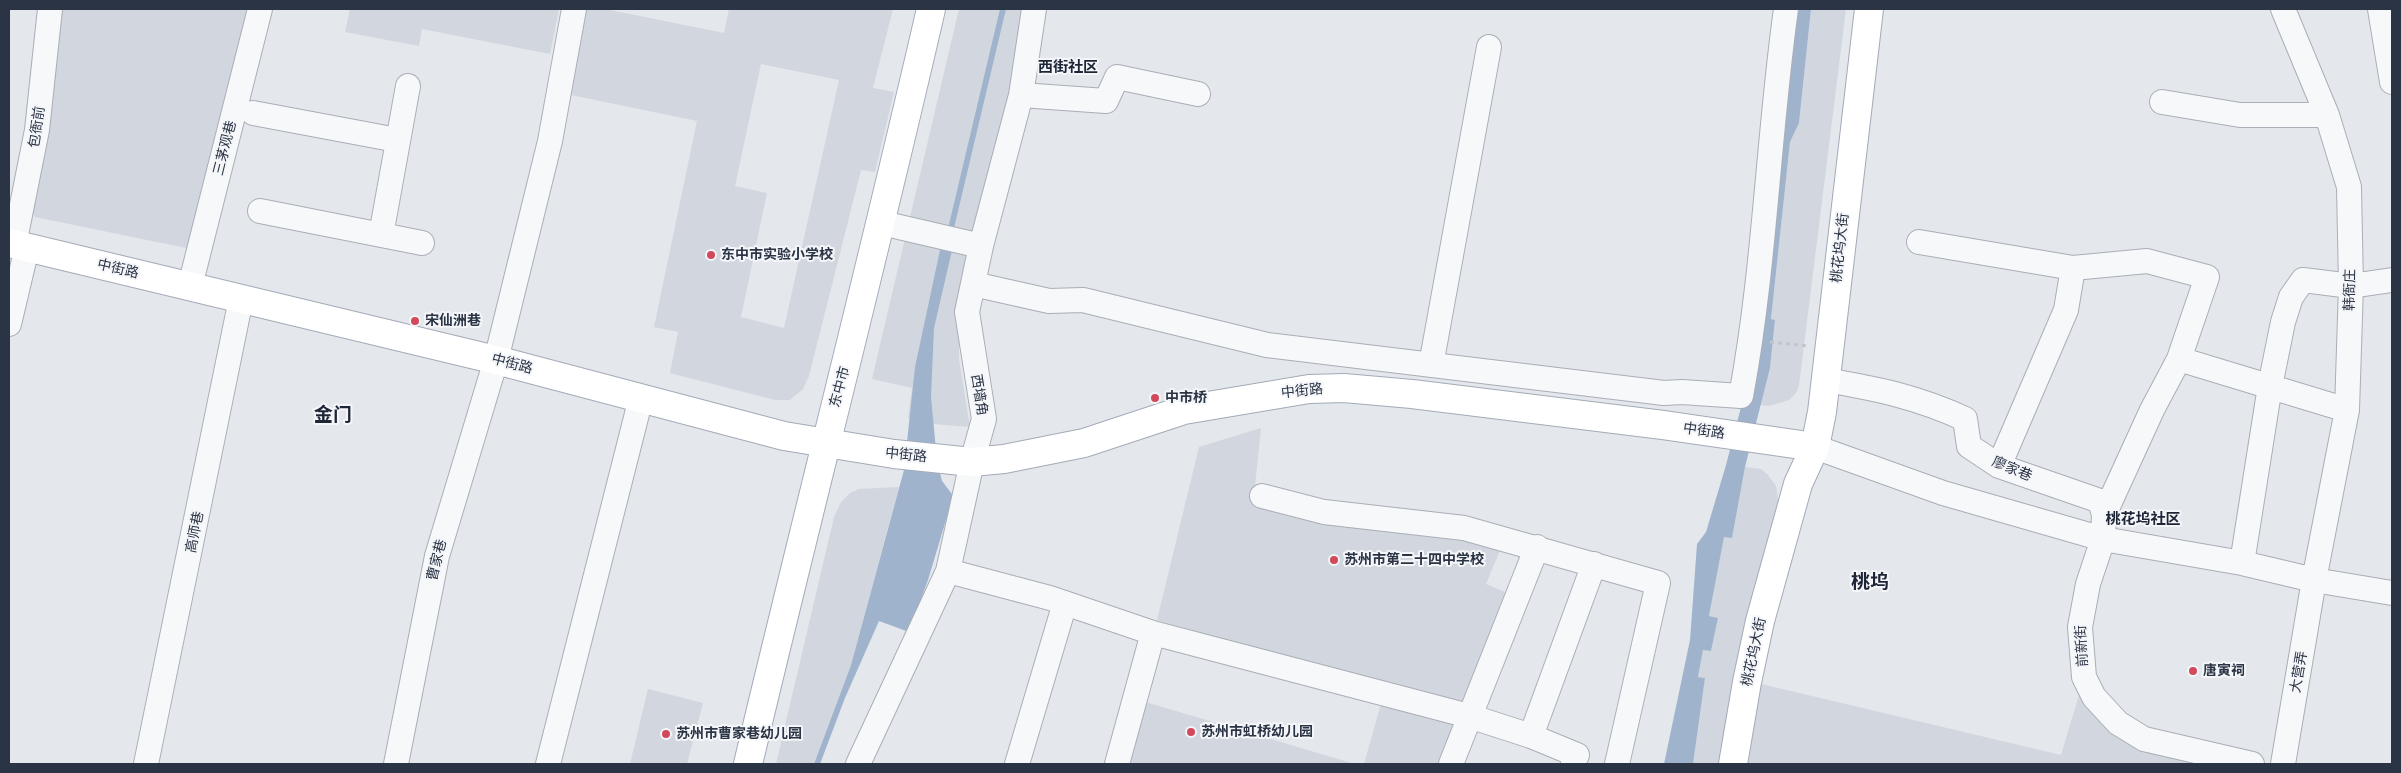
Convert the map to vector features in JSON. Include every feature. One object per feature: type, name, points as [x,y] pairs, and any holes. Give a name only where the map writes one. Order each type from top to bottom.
[{"type":"main road","name":"东中市","points":[[748,764],[824,445],[882,224],[931,9]]},
{"type":"main road","name":"桃花坞大街","points":[[1733,764],[1753,650],[1798,484],[1796,445],[1813,346],[1835,141],[1852,9]]},
{"type":"main road","name":"桃花坞大街","points":[[1796,445],[1826,380],[1849,162],[1869,9]]},
{"type":"main road","name":"中街路","points":[[17,245],[496,360],[784,436],[824,445],[894,454],[962,461],[1004,459],[1084,443],[1184,410],[1309,389],[1344,388],[1412,394],[1664,425],[1796,445]]},
{"type":"street","name":"包衙前","points":[[9,324],[17,245],[37,130],[50,9]]},
{"type":"street","name":"三茅观巷","points":[[190,286],[260,9]]},
{"type":"street","points":[[496,360],[550,140],[574,9]]},
{"type":"street","name":"西墙角","points":[[858,764],[948,571],[962,461],[984,419],[967,312],[973,284],[962,242],[1021,95],[1034,9]]},
{"type":"street","points":[[973,284],[1049,301],[1083,300],[1267,345],[1664,393],[1682,392],[1741,396],[1752,340],[1775,86],[1786,9]]},
{"type":"street","name":"韩衙庄","points":[[2283,9],[2327,115],[2349,188],[2351,286],[2347,410],[2314,580]]},
{"type":"street","points":[[2380,9],[2392,82]]},
{"type":"street","points":[[1431,365],[1489,46]]},
{"type":"street","points":[[1021,95],[1106,102],[1117,78],[1198,94]]},
{"type":"street","points":[[381,235],[408,86]]},
{"type":"street","points":[[2162,102],[2240,115],[2327,115]]},
{"type":"street","points":[[253,114],[397,140]]},
{"type":"street","points":[[260,211],[422,243]]},
{"type":"street","points":[[882,224],[962,242]]},
{"type":"street","points":[[1919,242],[2073,268],[2147,261],[2207,276],[2179,359],[2152,410],[2104,515],[2103,539]]},
{"type":"street","points":[[1999,466],[2066,310],[2073,268]]},
{"type":"street","points":[[2242,563],[2270,386],[2283,322],[2291,297],[2303,280],[2351,286],[2392,280]]},
{"type":"street","name":"高师巷","points":[[146,764],[242,299]]},
{"type":"street","points":[[2179,359],[2347,410]]},
{"type":"street","name":"曹家巷","points":[[396,764],[437,556],[496,360]]},
{"type":"street","name":"廖家巷","points":[[1826,380],[1876,388],[1927,402],[1965,419],[1969,446],[1999,466],[2100,501],[2104,515]]},
{"type":"street","points":[[1664,393],[1664,425]]},
{"type":"street","points":[[548,764],[641,398]]},
{"type":"street","points":[[1796,445],[1943,492],[2103,539],[2242,563],[2314,580],[2392,593]]},
{"type":"street","points":[[1262,496],[1324,512],[1464,528],[1537,547],[1658,583],[1617,764]]},
{"type":"street","name":"前新街","points":[[2103,539],[2088,584],[2080,627],[2084,677],[2094,698],[2118,723],[2144,739],[2252,764]]},
{"type":"street","points":[[1451,764],[1537,547]]},
{"type":"street","points":[[1532,736],[1594,564]]},
{"type":"street","points":[[948,571],[1066,603],[1153,633],[1469,716],[1532,736],[1576,755],[1574,764]]},
{"type":"street","name":"大营弄","points":[[2283,764],[2314,580]]},
{"type":"street","points":[[1017,764],[1066,603]]},
{"type":"street","points":[[1117,764],[1153,633]]},
{"type":"path","points":[[1766,342],[1813,346]]},
{"type":"shaded area","points":[[56,9],[251,9],[191,249],[35,217],[31,210]]},
{"type":"shaded area","points":[[350,9],[559,9],[550,54],[422,29],[419,46],[345,32]]},
{"type":"shaded area","name":"东中市实验小学校","points":[[583,9],[605,9],[724,33],[729,9],[893,9],[873,88],[894,92],[875,172],[861,170],[809,376],[803,389],[790,400],[775,400],[670,373],[678,332],[654,327],[697,121],[566,94]],"holes":[[[761,64],[839,80],[784,328],[741,317],[767,193],[735,186]]]},
{"type":"shaded area","points":[[959,9],[1026,9],[1010,92],[959,305],[959,359],[970,427],[933,424],[908,418],[912,388],[872,379]]},
{"type":"shaded area","points":[[1811,9],[1846,9],[1799,385],[1796,393],[1789,400],[1769,406],[1760,405],[1770,368],[1775,320],[1771,319],[1790,142],[1799,123]]},
{"type":"shaded area","name":"苏州市第二十四中学校","points":[[1261,428],[1254,495],[1506,536],[1486,584],[1505,592],[1463,710],[1157,620],[1199,447]]},
{"type":"shaded area","points":[[1745,467],[1761,469],[1776,486],[1778,499],[1776,514],[1723,764],[1693,764],[1705,678],[1698,677],[1703,650],[1711,651],[1718,618],[1709,616],[1724,536],[1732,537]]},
{"type":"shaded area","points":[[899,487],[851,665],[814,764],[776,764],[834,517],[841,502],[850,493],[859,489]]},
{"type":"shaded area","points":[[1757,683],[2061,755],[2079,695],[2206,764],[1744,764]]},
{"type":"shaded area","name":"苏州市曹家巷幼儿园","points":[[648,689],[703,703],[687,764],[630,764]]},
{"type":"shaded area","points":[[1382,700],[1458,721],[1443,764],[1364,764]]},
{"type":"shaded area","name":"苏州市虹桥幼儿园","points":[[1142,701],[1355,764],[1124,764]]},
{"type":"water","points":[[1000,9],[1006,9],[954,228],[957,229],[934,328],[931,397],[937,461],[942,481],[952,494],[952,500],[928,580],[909,632],[879,621],[845,698],[820,764],[814,764],[851,665],[904,470],[915,367],[940,250],[947,233]]},
{"type":"water","points":[[1789,9],[1811,9],[1799,123],[1790,142],[1771,319],[1775,320],[1770,368],[1745,467],[1732,538],[1724,537],[1709,616],[1718,618],[1711,651],[1703,650],[1698,677],[1705,678],[1693,764],[1664,764],[1690,640],[1697,544],[1706,532],[1746,388]]},
{"type":"place","name":"东中市实验小学校","points":[[711,255]]},
{"type":"place","name":"宋仙洲巷","points":[[415,321]]},
{"type":"place","name":"中市桥","points":[[1155,398]]},
{"type":"place","name":"苏州市第二十四中学校","points":[[1334,560]]},
{"type":"place","name":"唐寅祠","points":[[2193,671]]},
{"type":"place","name":"苏州市虹桥幼儿园","points":[[1191,732]]},
{"type":"place","name":"苏州市曹家巷幼儿园","points":[[666,734]]},
{"type":"district","name":"西街社区","points":[[1068,67]]},
{"type":"district","name":"金门","points":[[333,415]]},
{"type":"district","name":"桃花坞社区","points":[[2143,519]]},
{"type":"district","name":"桃坞","points":[[1870,582]]}]
